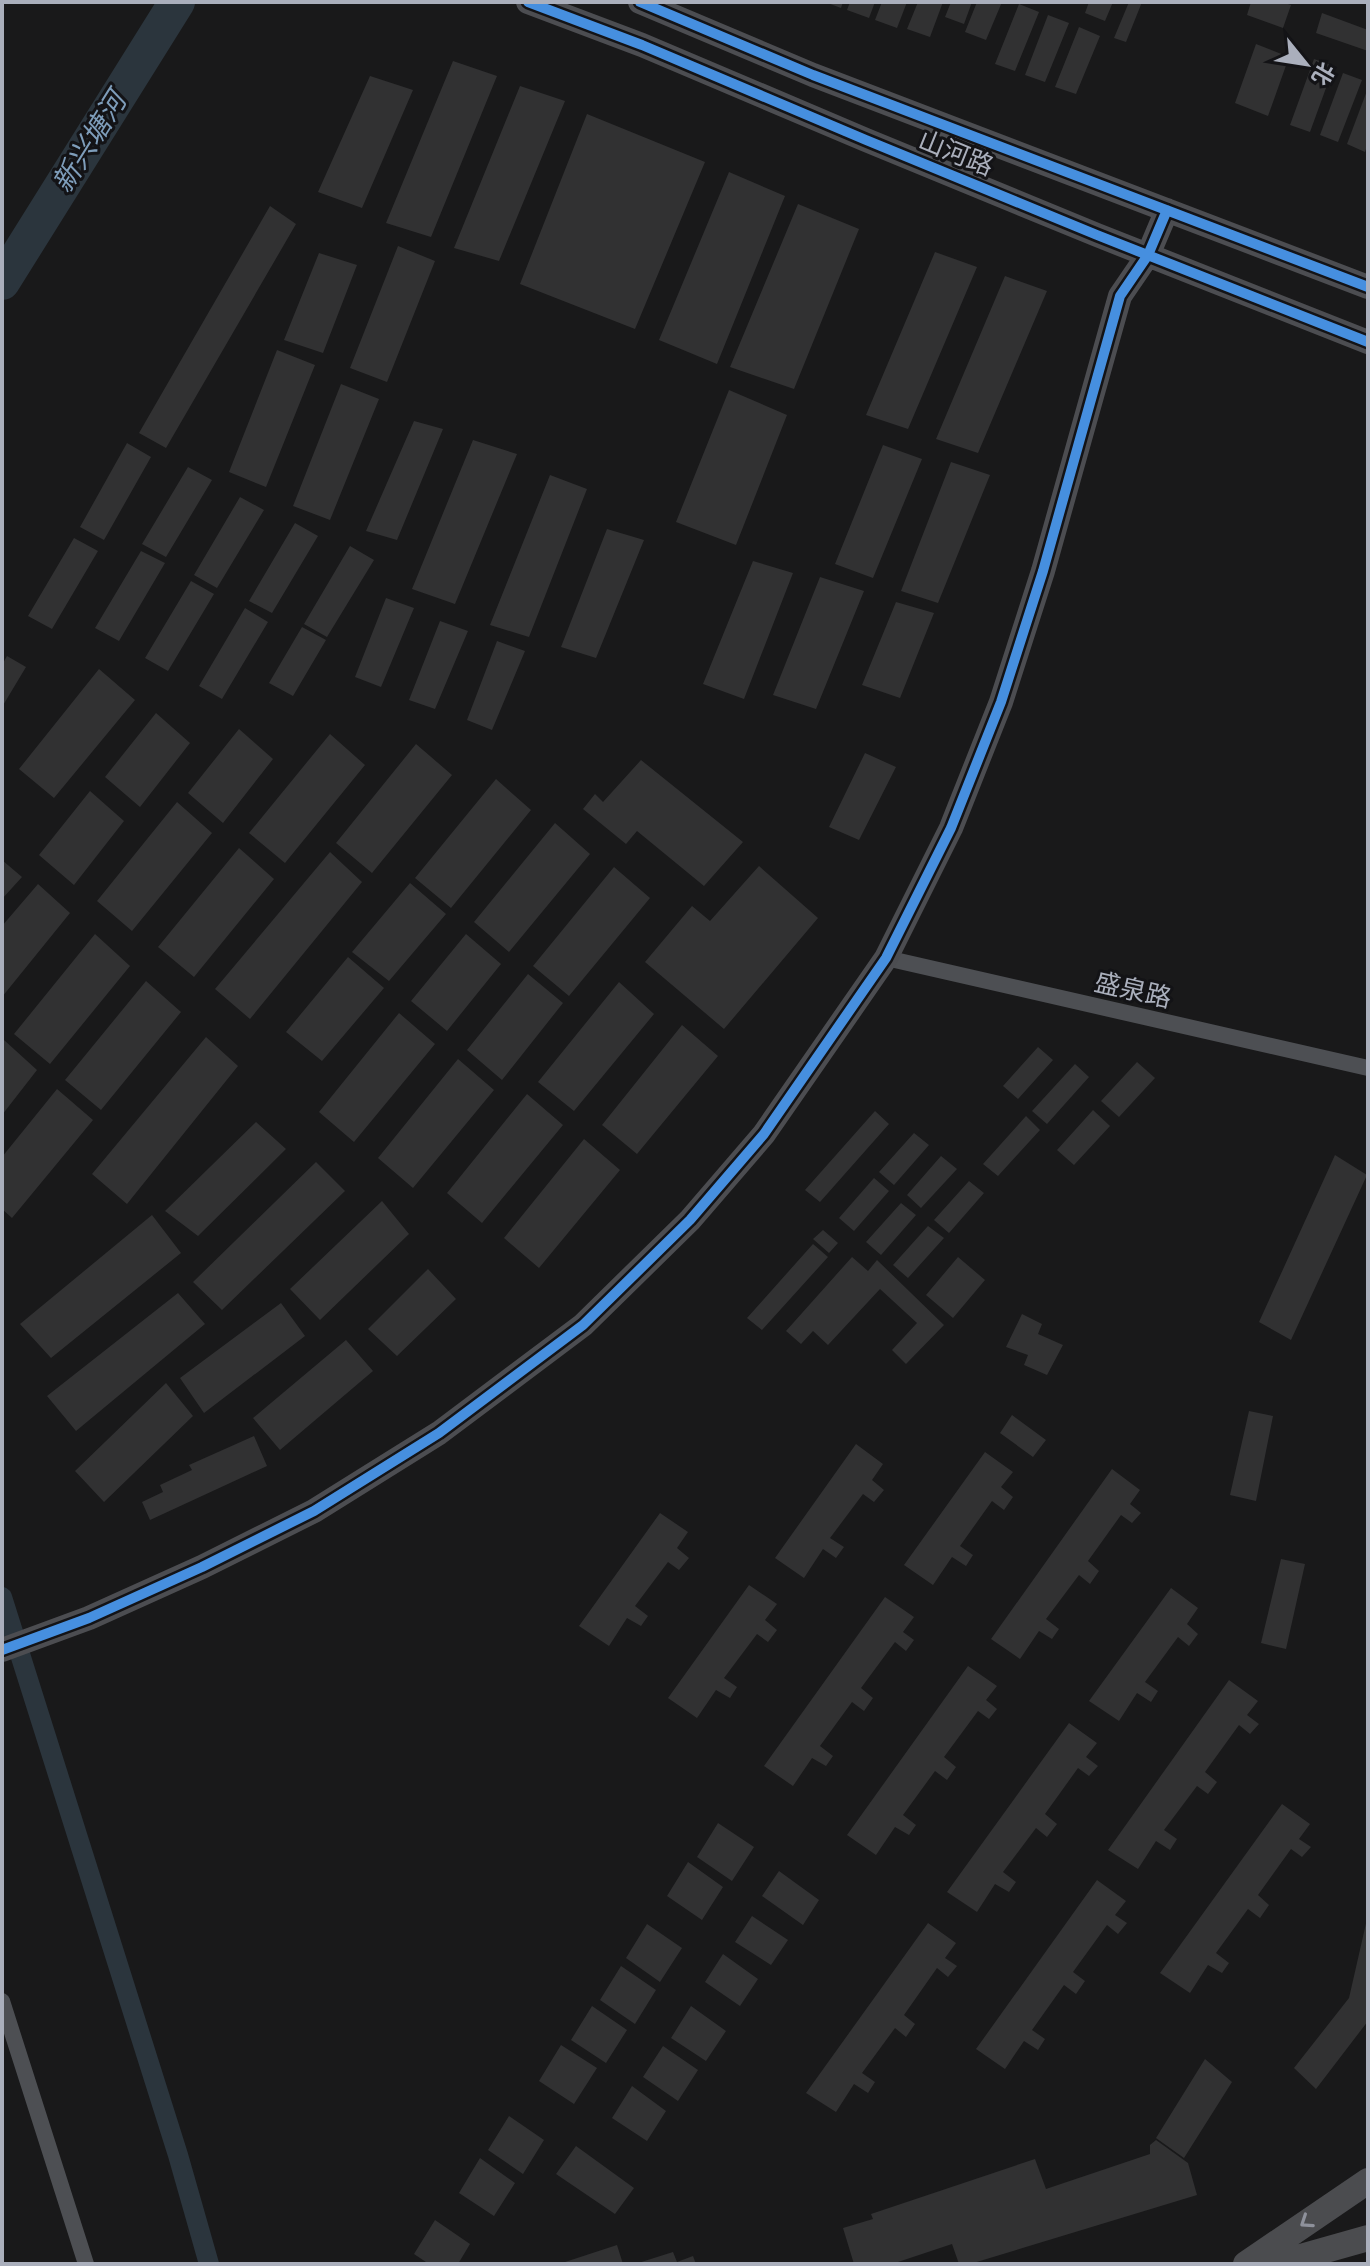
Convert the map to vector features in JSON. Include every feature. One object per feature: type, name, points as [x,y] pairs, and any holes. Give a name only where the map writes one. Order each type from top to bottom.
[{"type":"main road","points":[[1246,2264],[1368,2181]]},
{"type":"main road","points":[[1276,2264],[1368,2238]]},
{"type":"street","name":"山河路","points":[[528,2],[642,45],[881,146],[1368,342]]},
{"type":"street","name":"山河路","points":[[640,2],[813,75],[1368,287]]},
{"type":"street","points":[[2,1650],[89,1618],[202,1567],[314,1511],[439,1433],[583,1325],[690,1220],[764,1134],[886,958],[951,828],[1001,702],[1043,571],[1120,296],[1148,255],[1167,210]]},
{"type":"street","name":"盛泉路","points":[[886,958],[1368,1068]]},
{"type":"street","points":[[2,2001],[86,2264]]},
{"type":"building","points":[[825,2],[843,2],[841,8]]},
{"type":"building","points":[[850,2],[875,2],[869,18],[847,10]]},
{"type":"building","points":[[882,2],[907,2],[897,28],[875,20]]},
{"type":"building","points":[[918,2],[943,2],[930,37],[907,29]]},
{"type":"building","points":[[951,2],[972,2],[964,24],[945,17]]},
{"type":"building","points":[[977,2],[1002,2],[986,40],[965,32]]},
{"type":"building","points":[[1089,2],[1113,2],[1105,21],[1085,13]]},
{"type":"building","points":[[1129,2],[1142,2],[1126,42],[1114,38]]},
{"type":"building","points":[[1251,2],[1291,5],[1283,28],[1247,15]]},
{"type":"building","points":[[1019,4],[1039,12],[1015,71],[995,64]]},
{"type":"building","points":[[1322,13],[1368,30],[1368,51],[1316,33]]},
{"type":"building","points":[[1048,15],[1069,23],[1045,82],[1025,75]]},
{"type":"building","points":[[1079,27],[1100,36],[1076,94],[1055,87]]},
{"type":"building","points":[[1256,44],[1289,57],[1268,116],[1235,103]]},
{"type":"building","points":[[1314,59],[1334,66],[1310,132],[1290,125]]},
{"type":"building","points":[[453,61],[497,76],[431,237],[386,223]]},
{"type":"building","points":[[1343,73],[1362,80],[1338,142],[1320,135]]},
{"type":"building","points":[[370,76],[413,90],[362,208],[318,192]]},
{"type":"building","points":[[520,86],[565,101],[499,261],[454,248]]},
{"type":"building","points":[[1368,88],[1368,143],[1365,152],[1347,144]]},
{"type":"building","points":[[587,114],[705,162],[635,329],[520,284]]},
{"type":"building","points":[[729,172],[785,196],[717,364],[659,340]]},
{"type":"building","points":[[798,204],[859,229],[794,389],[730,367]]},
{"type":"building","points":[[270,206],[296,224],[166,448],[139,433]]},
{"type":"building","points":[[398,246],[435,261],[387,382],[350,368]]},
{"type":"building","points":[[935,252],[977,267],[908,429],[866,415]]},
{"type":"building","points":[[319,253],[357,265],[323,353],[284,340]]},
{"type":"building","points":[[1005,276],[1047,291],[978,453],[936,439]]},
{"type":"building","points":[[277,350],[315,365],[266,487],[229,472]]},
{"type":"building","points":[[341,384],[379,399],[330,520],[293,506]]},
{"type":"building","points":[[729,390],[787,415],[736,545],[676,522]]},
{"type":"building","points":[[414,421],[443,429],[397,540],[366,531]]},
{"type":"building","points":[[473,440],[517,454],[455,604],[412,589]]},
{"type":"building","points":[[127,443],[151,457],[104,540],[80,527]]},
{"type":"building","points":[[883,445],[922,459],[873,578],[835,564]]},
{"type":"building","points":[[951,462],[990,475],[938,603],[901,591]]},
{"type":"building","points":[[188,467],[212,480],[166,557],[142,544]]},
{"type":"building","points":[[550,475],[587,489],[529,637],[490,625]]},
{"type":"building","points":[[240,497],[264,510],[217,588],[194,575]]},
{"type":"building","points":[[295,523],[318,536],[272,613],[249,601]]},
{"type":"building","points":[[607,529],[644,540],[596,658],[561,647]]},
{"type":"building","points":[[74,538],[98,551],[52,629],[28,616]]},
{"type":"building","points":[[350,546],[374,560],[327,637],[304,624]]},
{"type":"building","points":[[141,551],[165,563],[119,641],[95,628]]},
{"type":"building","points":[[753,561],[793,573],[744,699],[703,684]]},
{"type":"building","points":[[820,577],[864,591],[816,709],[773,695]]},
{"type":"building","points":[[191,581],[214,594],[168,671],[145,658]]},
{"type":"building","points":[[386,598],[414,608],[381,687],[355,677]]},
{"type":"building","points":[[896,602],[934,613],[900,698],[862,685]]},
{"type":"building","points":[[245,608],[268,622],[222,699],[199,686]]},
{"type":"building","points":[[440,621],[468,631],[435,709],[409,700]]},
{"type":"building","points":[[302,627],[326,640],[293,696],[269,683]]},
{"type":"building","points":[[497,641],[525,651],[492,730],[467,720]]},
{"type":"building","points":[[7,656],[26,667],[2,707],[2,665]]},
{"type":"building","points":[[99,669],[135,700],[54,798],[19,769]]},
{"type":"building","points":[[156,713],[190,743],[140,807],[105,777]]},
{"type":"building","points":[[239,729],[273,759],[223,823],[188,793]]},
{"type":"building","points":[[330,734],[365,765],[285,863],[249,833]]},
{"type":"building","points":[[416,744],[452,775],[372,873],[336,843]]},
{"type":"building","points":[[865,753],[896,767],[859,840],[829,827]]},
{"type":"building","points":[[641,760],[743,842],[704,886],[637,831],[626,844],[583,809],[595,794],[603,802]]},
{"type":"building","points":[[496,779],[531,810],[451,908],[415,878]]},
{"type":"building","points":[[90,791],[124,821],[74,885],[39,855]]},
{"type":"building","points":[[177,802],[212,833],[132,931],[97,901]]},
{"type":"building","points":[[555,823],[590,854],[509,952],[474,922]]},
{"type":"building","points":[[239,848],[274,879],[194,977],[158,947]]},
{"type":"building","points":[[330,852],[362,882],[250,1019],[215,989]]},
{"type":"building","points":[[2,860],[22,877],[2,899]]},
{"type":"building","points":[[759,866],[818,918],[724,1029],[645,962],[692,906],[710,921]]},
{"type":"building","points":[[614,867],[650,898],[569,996],[533,966]]},
{"type":"building","points":[[410,883],[446,914],[389,981],[352,952]]},
{"type":"building","points":[[38,884],[70,913],[2,997],[2,926]]},
{"type":"building","points":[[95,934],[130,966],[50,1064],[14,1034]]},
{"type":"building","points":[[466,934],[501,964],[447,1031],[411,1001]]},
{"type":"building","points":[[348,957],[384,988],[322,1061],[286,1032]]},
{"type":"building","points":[[528,974],[563,1003],[502,1080],[467,1050]]},
{"type":"building","points":[[146,981],[181,1012],[101,1110],[65,1080]]},
{"type":"building","points":[[619,982],[654,1014],[574,1111],[538,1082]]},
{"type":"building","points":[[399,1013],[435,1044],[354,1142],[319,1112]]},
{"type":"building","points":[[682,1025],[718,1056],[637,1154],[602,1125]]},
{"type":"building","points":[[206,1037],[238,1066],[127,1204],[92,1174]]},
{"type":"building","points":[[4,1040],[37,1070],[2,1115],[2,1042]]},
{"type":"building","points":[[1038,1047],[1053,1060],[1018,1099],[1003,1086]]},
{"type":"building","points":[[458,1059],[494,1090],[413,1188],[378,1158]]},
{"type":"building","points":[[1137,1062],[1155,1078],[1119,1117],[1101,1101]]},
{"type":"building","points":[[1075,1064],[1089,1077],[1047,1124],[1032,1111]]},
{"type":"building","points":[[57,1089],[93,1120],[12,1218],[2,1209],[2,1157]]},
{"type":"building","points":[[527,1094],[563,1125],[482,1223],[447,1193]]},
{"type":"building","points":[[1093,1110],[1110,1126],[1074,1165],[1057,1150]]},
{"type":"building","points":[[875,1111],[889,1124],[820,1202],[805,1190]]},
{"type":"building","points":[[1026,1116],[1040,1130],[998,1176],[983,1164]]},
{"type":"building","points":[[256,1122],[286,1149],[198,1236],[165,1211]]},
{"type":"building","points":[[914,1133],[929,1145],[894,1185],[879,1172]]},
{"type":"building","points":[[584,1139],[620,1170],[539,1268],[504,1238]]},
{"type":"building","points":[[1335,1155],[1367,1175],[1291,1340],[1259,1322]]},
{"type":"building","points":[[941,1156],[957,1169],[921,1208],[907,1195]]},
{"type":"building","points":[[316,1162],[345,1191],[222,1310],[193,1282]]},
{"type":"building","points":[[874,1178],[889,1191],[854,1231],[839,1218]]},
{"type":"building","points":[[969,1181],[984,1193],[949,1233],[934,1220]]},
{"type":"building","points":[[382,1201],[409,1234],[320,1320],[290,1289]]},
{"type":"building","points":[[901,1203],[916,1215],[881,1255],[866,1242]]},
{"type":"building","points":[[152,1215],[181,1253],[51,1358],[20,1324]]},
{"type":"building","points":[[928,1226],[944,1238],[908,1278],[893,1265]]},
{"type":"building","points":[[823,1230],[838,1243],[829,1253],[813,1239]]},
{"type":"building","points":[[813,1244],[828,1257],[762,1330],[747,1318]]},
{"type":"building","points":[[852,1257],[868,1271],[877,1260],[944,1325],[906,1364],[892,1350],[917,1323],[880,1289],[828,1345],[813,1331],[801,1344],[786,1331]]},
{"type":"building","points":[[958,1257],[985,1280],[953,1318],[926,1295]]},
{"type":"building","points":[[428,1269],[456,1299],[397,1356],[368,1329]]},
{"type":"building","points":[[178,1293],[205,1324],[76,1431],[47,1396]]},
{"type":"building","points":[[281,1303],[305,1336],[204,1413],[180,1378]]},
{"type":"building","points":[[1022,1314],[1042,1324],[1038,1334],[1063,1345],[1047,1375],[1024,1365],[1028,1355],[1006,1347]]},
{"type":"building","points":[[346,1340],[373,1371],[280,1450],[253,1418]]},
{"type":"building","points":[[166,1383],[193,1416],[104,1502],[75,1471]]},
{"type":"building","points":[[1249,1411],[1273,1416],[1256,1501],[1230,1495]]},
{"type":"building","points":[[1012,1415],[1046,1440],[1033,1457],[1000,1433]]},
{"type":"building","points":[[254,1436],[267,1466],[150,1520],[142,1502],[163,1492],[160,1485],[192,1470],[189,1465]]},
{"type":"building","points":[[856,1444],[883,1464],[872,1480],[884,1490],[874,1502],[863,1494],[830,1538],[844,1547],[836,1558],[823,1549],[804,1578],[775,1558]]},
{"type":"building","points":[[985,1452],[1013,1472],[1001,1487],[1013,1497],[1004,1510],[992,1501],[960,1546],[973,1555],[966,1566],[952,1557],[933,1585],[904,1565]]},
{"type":"building","points":[[1112,1469],[1140,1490],[1130,1504],[1141,1513],[1132,1523],[1121,1515],[1088,1561],[1099,1571],[1090,1584],[1079,1575],[1046,1619],[1059,1629],[1052,1639],[1039,1631],[1020,1659],[991,1639]]},
{"type":"building","points":[[660,1513],[688,1532],[677,1548],[689,1558],[679,1570],[668,1562],[635,1606],[648,1616],[641,1626],[627,1618],[609,1646],[579,1626]]},
{"type":"building","points":[[1281,1559],[1305,1564],[1286,1649],[1261,1643]]},
{"type":"building","points":[[749,1585],[777,1604],[765,1620],[777,1630],[768,1642],[757,1634],[724,1678],[737,1687],[730,1698],[716,1690],[697,1718],[668,1698]]},
{"type":"building","points":[[1171,1588],[1198,1608],[1187,1624],[1198,1634],[1189,1646],[1178,1637],[1145,1682],[1158,1691],[1151,1702],[1137,1693],[1119,1721],[1089,1701]]},
{"type":"building","points":[[885,1597],[914,1617],[903,1632],[914,1640],[906,1651],[895,1642],[861,1688],[873,1698],[864,1711],[852,1702],[820,1746],[833,1756],[826,1766],[812,1758],[793,1786],[764,1766]]},
{"type":"building","points":[[968,1666],[997,1686],[986,1700],[997,1709],[989,1719],[978,1711],[944,1757],[956,1767],[947,1780],[935,1771],[903,1815],[916,1825],[909,1835],[895,1827],[876,1855],[847,1835]]},
{"type":"building","points":[[1229,1680],[1258,1701],[1247,1715],[1259,1724],[1250,1734],[1239,1725],[1205,1772],[1217,1782],[1208,1794],[1197,1786],[1164,1830],[1177,1839],[1170,1850],[1156,1841],[1138,1869],[1108,1850]]},
{"type":"building","points":[[1069,1723],[1097,1743],[1086,1757],[1098,1766],[1089,1776],[1078,1768],[1045,1814],[1057,1824],[1047,1837],[1036,1828],[1003,1872],[1016,1882],[1009,1892],[995,1884],[977,1912],[947,1892]]},
{"type":"building","points":[[1282,1804],[1310,1824],[1299,1839],[1311,1847],[1302,1857],[1291,1849],[1258,1895],[1269,1905],[1260,1918],[1248,1909],[1216,1953],[1229,1963],[1222,1973],[1208,1965],[1190,1993],[1160,1973]]},
{"type":"building","points":[[718,1823],[754,1847],[732,1881],[697,1857]]},
{"type":"building","points":[[688,1862],[723,1887],[702,1920],[667,1896]]},
{"type":"building","points":[[779,1871],[819,1900],[803,1925],[762,1896]]},
{"type":"building","points":[[1097,1880],[1126,1901],[1115,1915],[1127,1923],[1118,1934],[1107,1925],[1073,1972],[1085,1981],[1076,1994],[1064,1985],[1032,2030],[1045,2039],[1038,2050],[1024,2041],[1005,2069],[976,2049]]},
{"type":"building","points":[[752,1916],[788,1940],[771,1965],[735,1942]]},
{"type":"building","points":[[1367,1919],[1368,2021],[1316,2089],[1294,2068],[1349,1998]]},
{"type":"building","points":[[928,1923],[956,1943],[945,1958],[957,1966],[948,1977],[937,1968],[904,2015],[915,2024],[906,2037],[895,2028],[862,2073],[875,2082],[868,2093],[854,2084],[836,2112],[806,2093]]},
{"type":"building","points":[[647,1924],[682,1948],[660,1982],[626,1958]]},
{"type":"building","points":[[723,1954],[758,1979],[740,2006],[705,1982]]},
{"type":"building","points":[[621,1966],[656,1990],[635,2024],[600,2000]]},
{"type":"building","points":[[592,2006],[627,2030],[606,2063],[571,2040]]},
{"type":"building","points":[[691,2006],[726,2031],[706,2061],[671,2038]]},
{"type":"building","points":[[561,2045],[597,2068],[574,2104],[539,2081]]},
{"type":"building","points":[[663,2046],[698,2070],[678,2101],[643,2077]]},
{"type":"building","points":[[1205,2059],[1232,2082],[1184,2158],[1156,2138]]},
{"type":"building","points":[[632,2086],[666,2111],[647,2141],[612,2118]]},
{"type":"building","points":[[509,2116],[544,2140],[523,2174],[488,2150]]},
{"type":"building","points":[[1156,2140],[1188,2163],[1197,2195],[970,2264],[959,2264],[952,2244],[892,2264],[854,2264],[843,2228],[873,2219],[871,2214],[1035,2159],[1046,2189],[1150,2154],[1150,2145]]},
{"type":"building","points":[[576,2146],[634,2188],[615,2214],[556,2174]]},
{"type":"building","points":[[480,2158],[515,2183],[494,2216],[459,2193]]},
{"type":"building","points":[[435,2220],[470,2244],[458,2264],[429,2264],[414,2254]]},
{"type":"building","points":[[617,2245],[623,2264],[562,2264],[562,2263]]},
{"type":"building","points":[[673,2252],[677,2262],[693,2256],[696,2264],[635,2264]]},
{"type":"waterway","name":"新兴塘河","points":[[2,282],[177,2]]},
{"type":"waterway","points":[[2,1597],[178,2155],[209,2264]]},
{"type":"cycle path","points":[[528,2],[642,45],[1097,235],[1368,342]]},
{"type":"cycle path","points":[[640,2],[813,75],[1368,287]]},
{"type":"cycle path","points":[[2,1650],[89,1618],[202,1567],[314,1511],[439,1433],[583,1325],[690,1220],[764,1134],[886,958],[951,828],[1001,702],[1043,571],[1120,296],[1148,255],[1167,210]]}]
